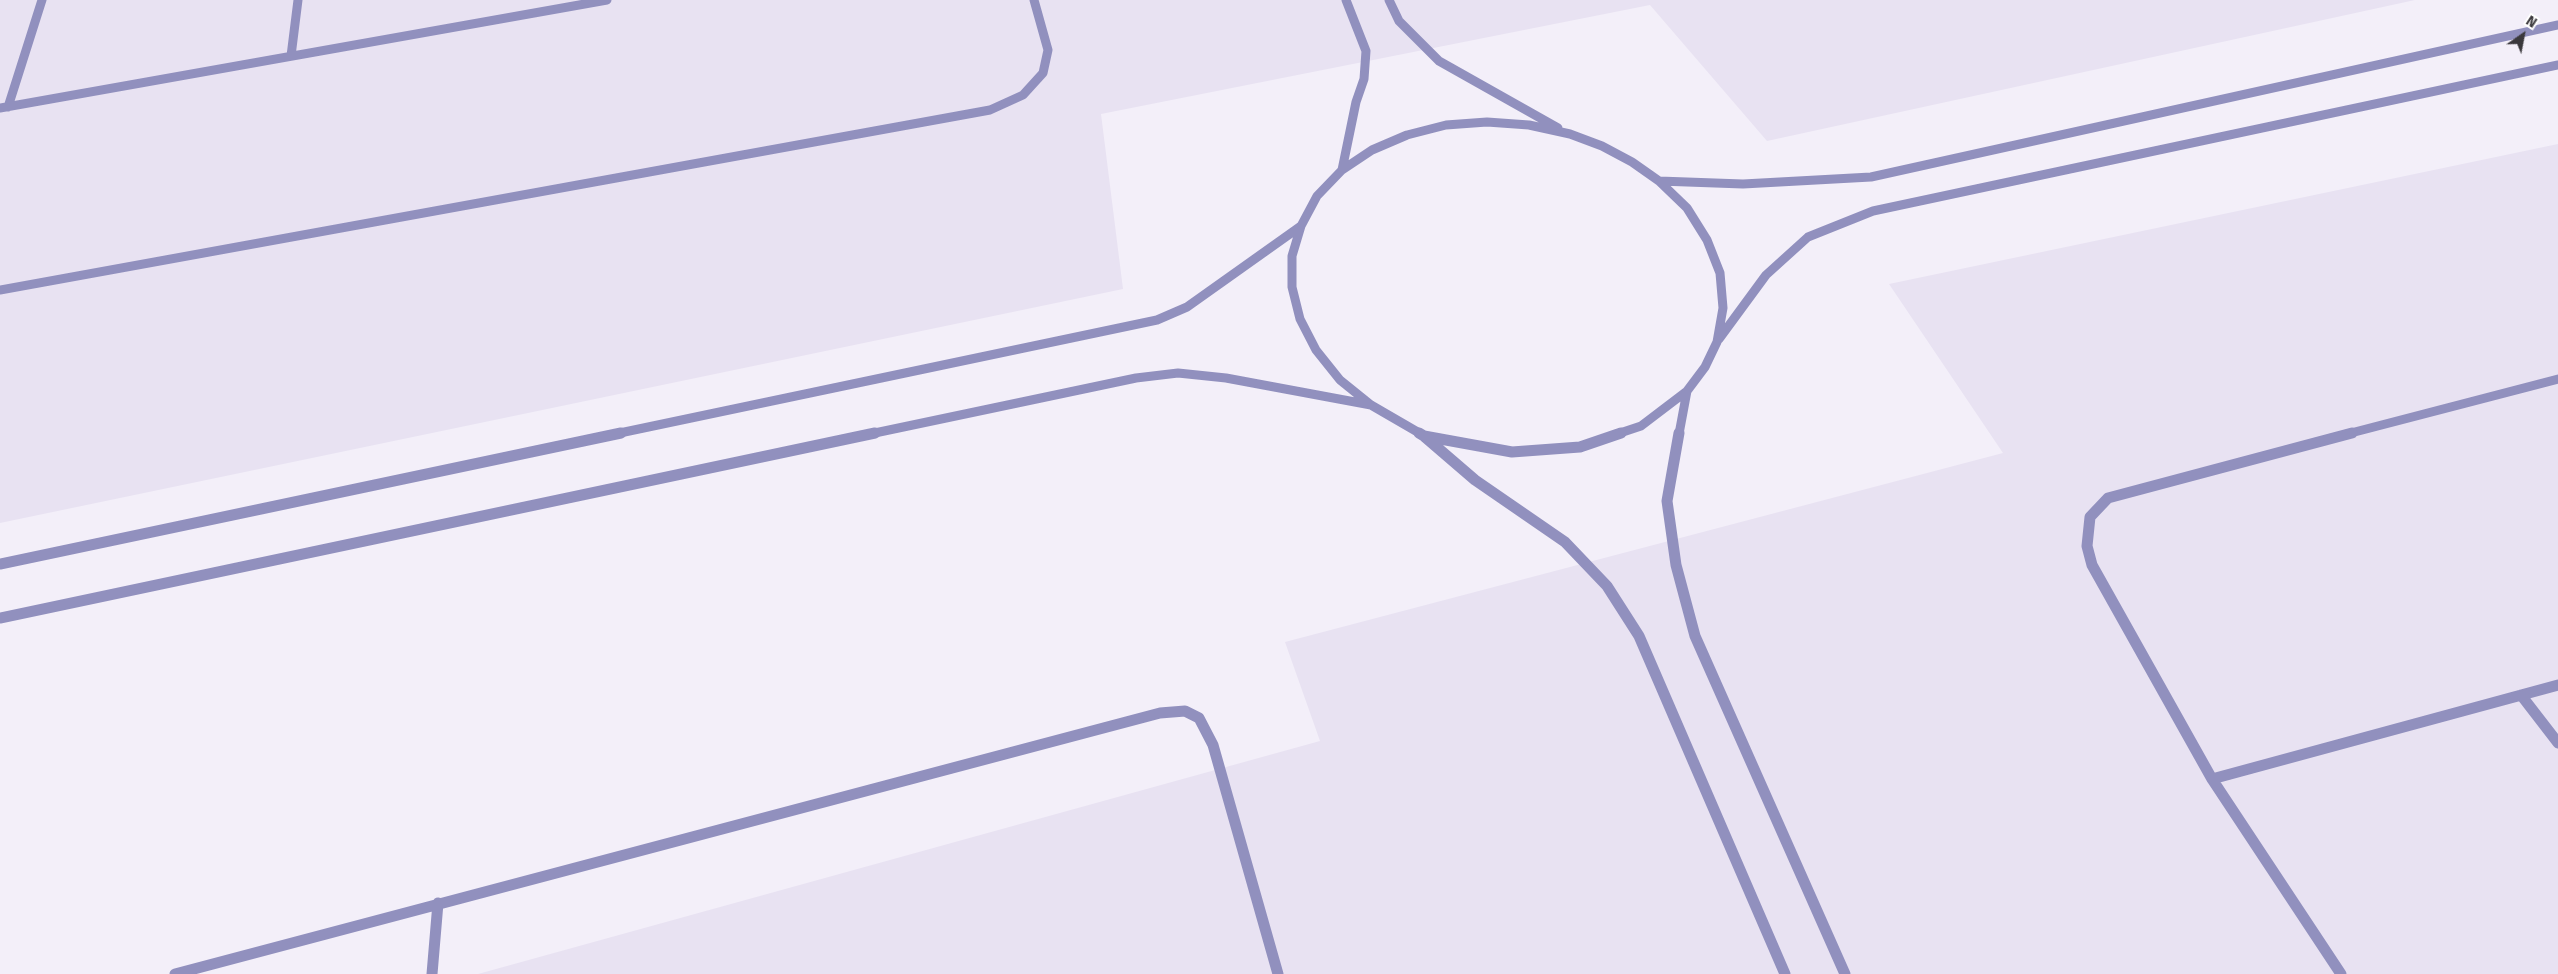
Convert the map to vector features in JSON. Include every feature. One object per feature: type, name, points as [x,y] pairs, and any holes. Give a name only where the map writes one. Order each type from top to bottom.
[{"type":"street","points":[[42,0],[4,107],[607,0]]},
{"type":"street","points":[[291,56],[298,0]]},
{"type":"street","points":[[541,0],[541,12]]},
{"type":"street","points":[[0,290],[990,110],[1022,95],[1043,73],[1048,50],[1034,0]]},
{"type":"street","points":[[1342,170],[1356,102],[1364,79],[1366,52],[1346,0]]},
{"type":"street","points":[[1389,0],[1399,21],[1439,61],[1494,94],[1570,134],[1602,146],[1632,162],[1659,181],[1687,208],[1707,240],[1720,273],[1723,308],[1717,342]]},
{"type":"street","points":[[1659,181],[1743,184],[1871,177],[2558,25]]},
{"type":"street","points":[[1424,436],[1512,452],[1580,447],[1641,426],[1688,391],[1705,367],[1717,342],[1766,275],[1808,237],[1872,211],[2558,65]]},
{"type":"street","points":[[1570,134],[1529,125],[1487,122],[1446,125],[1407,135],[1372,150],[1342,170],[1317,196],[1300,226],[1292,256],[1292,287],[1300,319],[1316,350],[1340,380],[1371,406],[1424,436],[1475,480],[1565,542],[1607,586],[1639,636],[1785,974]]},
{"type":"street","points":[[0,564],[1157,320],[1187,308],[1300,226]]},
{"type":"street","points":[[0,618],[1136,378],[1178,373],[1226,378],[1371,406]]},
{"type":"street","points":[[2341,974],[2212,779],[2092,566],[2087,546],[2090,516],[2108,498],[2131,491],[2558,379]]},
{"type":"street","points":[[1688,391],[1667,501],[1676,565],[1692,627],[1845,974]]},
{"type":"street","points":[[2212,779],[2558,685]]},
{"type":"street","points":[[2521,696],[2558,743]]},
{"type":"street","points":[[175,974],[1151,716],[1185,711],[1199,718],[1213,745],[1278,974]]},
{"type":"street","points":[[432,974],[438,903]]},
{"type":"shaded area","points":[[0,0],[2415,0],[1767,141],[1650,5],[1101,114],[1123,289],[0,523]]},
{"type":"shaded area","points":[[2558,144],[2558,974],[478,974],[1320,741],[1285,642],[2003,453],[1889,284]]}]
